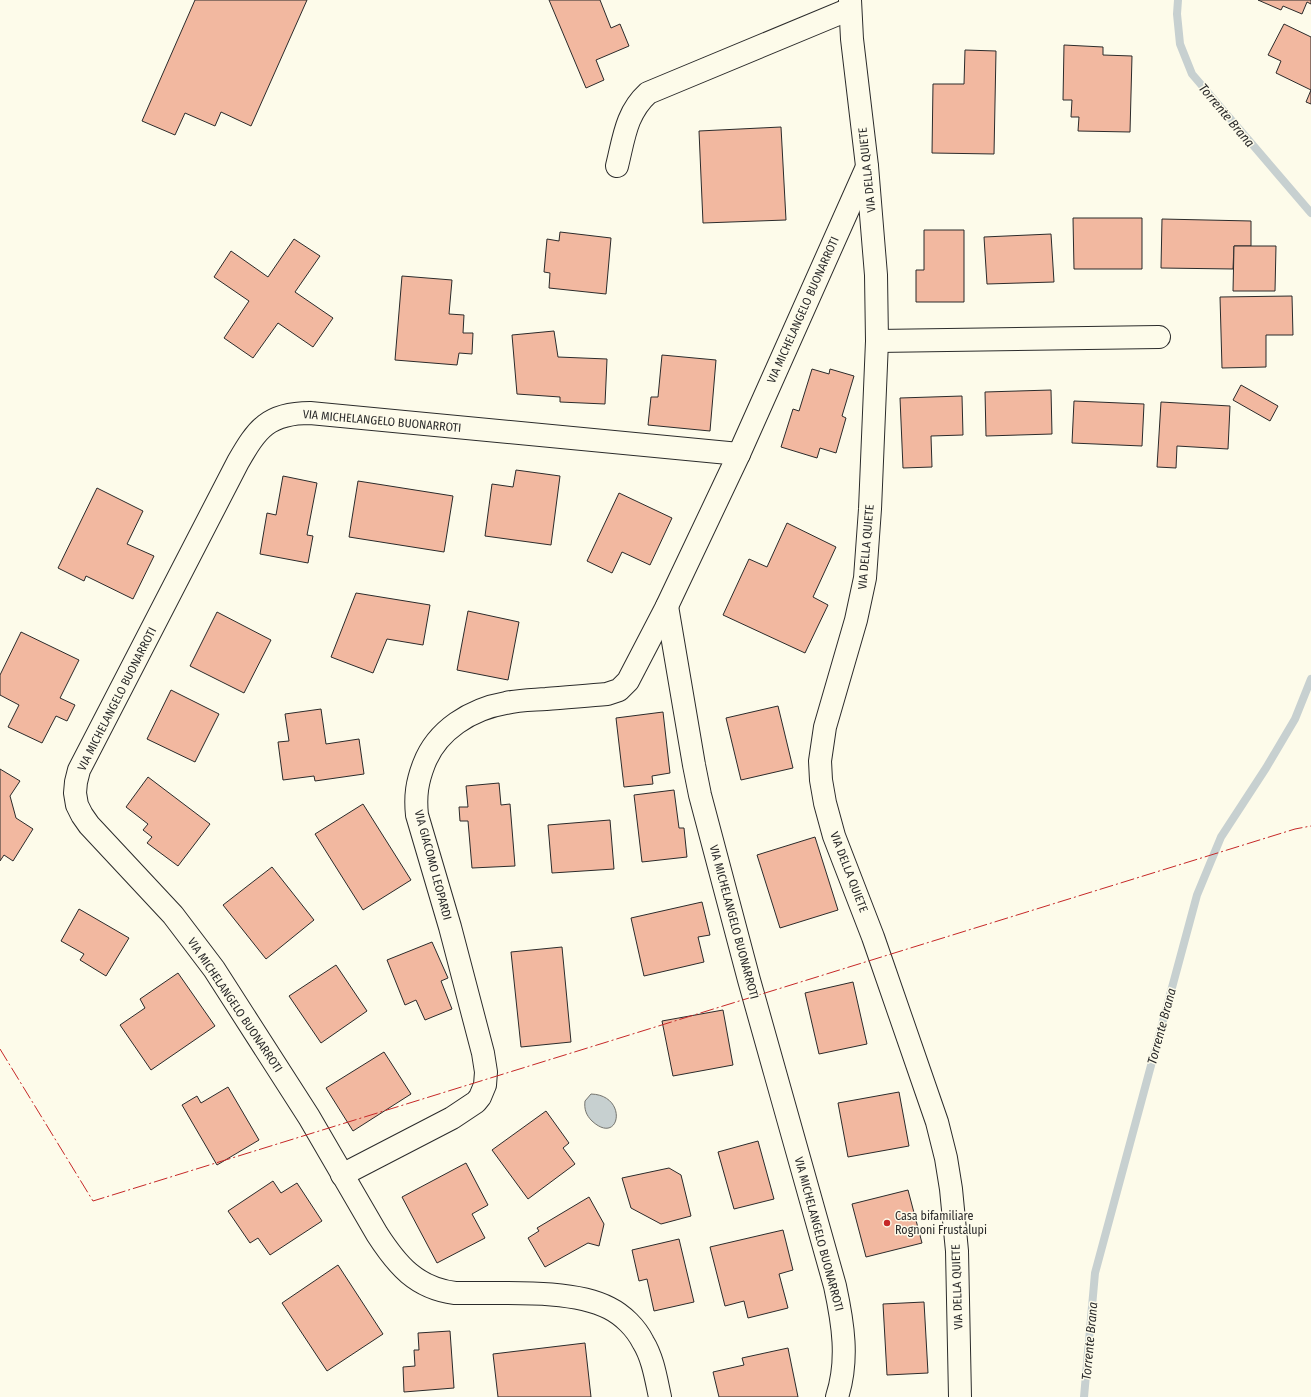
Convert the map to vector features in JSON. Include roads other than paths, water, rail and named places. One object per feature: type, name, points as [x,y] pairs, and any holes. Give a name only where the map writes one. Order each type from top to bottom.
[{"type":"street","points":[[617,166],[628,123],[633,110],[640,100],[648,93],[850,5]]},
{"type":"street","name":"VIA DELLA QUIETE","points":[[850,5],[852,39],[867,166],[876,275],[877,341],[870,509],[865,578],[856,620],[825,727],[820,761],[821,780],[825,803],[834,836],[876,944],[934,1115],[946,1158],[951,1189],[957,1251],[960,1397]]},
{"type":"street","name":"VIA MICHELANGELO BUONARROTI","points":[[837,1397],[842,1383],[844,1338],[835,1286],[820,1227],[753,995],[700,796],[667,606],[739,454],[867,166]]},
{"type":"street","points":[[877,341],[1159,337]]},
{"type":"street","name":"VIA MICHELANGELO BUONARROTI","points":[[660,1397],[650,1356],[644,1342],[633,1328],[609,1308],[593,1302],[554,1294],[455,1293],[441,1291],[416,1279],[388,1252],[309,1117],[214,969],[164,905],[89,825],[77,805],[75,793],[76,782],[80,770],[238,462],[256,434],[280,416],[295,413],[310,413],[739,454]]},
{"type":"street","name":"VIA GIACOMO LEOPARDI","points":[[342,1175],[460,1114],[480,1097],[485,1085],[486,1072],[483,1053],[450,927],[417,815],[416,799],[419,778],[427,755],[439,738],[450,727],[473,713],[489,707],[507,703],[607,694],[619,690],[628,681],[667,606]]},
{"type":"waterway","name":"Torrente Brana","points":[[1178,0],[1177,14],[1180,44],[1192,74],[1311,213]]},
{"type":"waterway","name":"Torrente Brana","points":[[1084,1397],[1095,1273],[1197,895],[1221,837],[1266,768],[1295,719],[1311,679]]},
{"type":"place","name":"Casa bifamiliare Rognoni Frustalupi","points":[[887,1223]]}]
